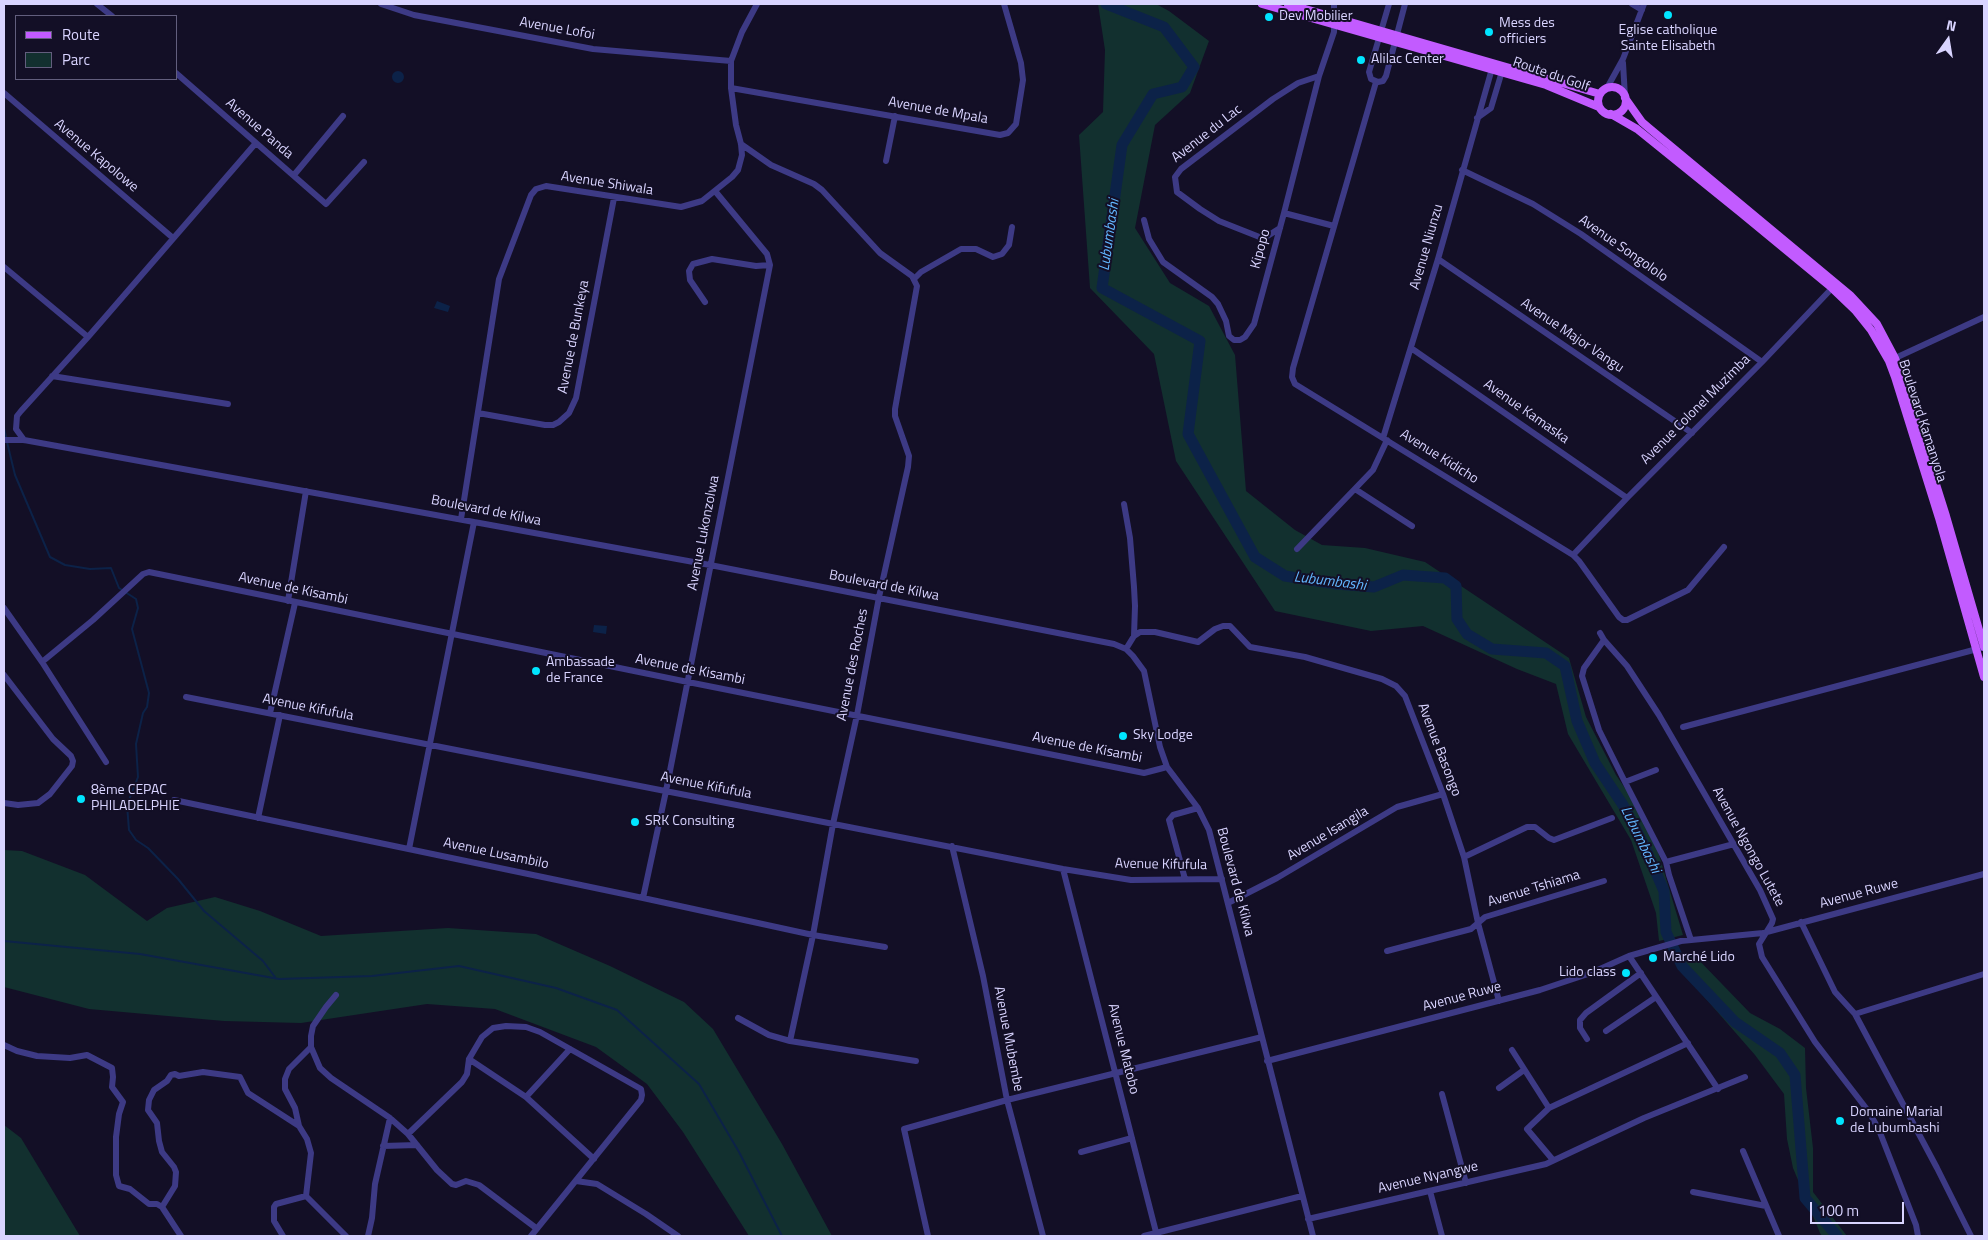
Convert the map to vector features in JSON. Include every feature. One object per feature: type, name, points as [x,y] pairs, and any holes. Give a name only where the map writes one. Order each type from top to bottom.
[{"type":"main road","name":"Route du Golf","points":[[1262,4],[1335,20],[1503,69],[1569,93],[1599,107]]},
{"type":"main road","points":[[1288,4],[1335,20]]},
{"type":"main road","points":[[1503,69],[1600,94]]},
{"type":"main road","points":[[1607,88],[1619,89],[1625,97],[1623,108],[1617,113],[1604,112],[1599,107],[1598,99],[1600,94],[1607,88]]},
{"type":"main road","name":"Boulevard Kamanyola","points":[[1625,97],[1642,122],[1718,190],[1834,286],[1865,321],[1892,360],[1982,648],[1984,676]]},
{"type":"main road","name":"Boulevard Kamanyola","points":[[1611,114],[1637,129],[1718,190]]},
{"type":"street","points":[[97,4],[111,15]]},
{"type":"street","name":"Avenue Lofoi","points":[[381,4],[414,15],[593,49],[731,62]]},
{"type":"street","name":"Avenue Shiwala","points":[[461,519],[500,279],[531,195],[536,189],[546,186],[681,208],[702,201],[716,191],[738,170],[742,155],[731,88],[731,62],[742,32],[757,4]]},
{"type":"street","name":"Avenue de Mpala","points":[[731,88],[1000,135],[1008,133],[1016,124],[1024,80],[1004,4]]},
{"type":"street","name":"Kipopo","points":[[1144,220],[1149,239],[1163,262],[1212,297],[1218,304],[1226,321],[1230,336],[1234,340],[1240,340],[1245,337],[1254,324],[1280,228],[1335,20],[1334,4]]},
{"type":"street","points":[[1389,4],[1369,72],[1371,79],[1376,82],[1382,82],[1385,79],[1405,4]]},
{"type":"street","points":[[1607,88],[1623,59],[1643,7],[1632,4]]},
{"type":"street","points":[[1623,59],[1625,97]]},
{"type":"street","name":"Avenue Niunzu","points":[[1297,549],[1373,470],[1385,439],[1492,66]]},
{"type":"street","points":[[1477,118],[1492,108],[1503,69]]},
{"type":"street","name":"Avenue Panda","points":[[178,75],[326,204],[364,162]]},
{"type":"street","name":"Avenue du Lac","points":[[1280,228],[1262,238],[1220,221],[1200,210],[1177,192],[1175,177],[1181,169],[1273,99],[1298,83],[1319,76]]},
{"type":"street","points":[[1284,213],[1334,226],[1376,82]]},
{"type":"street","name":"Avenue Kapolowe","points":[[4,94],[173,238]]},
{"type":"street","points":[[294,175],[343,116]]},
{"type":"street","points":[[886,161],[894,116]]},
{"type":"street","points":[[24,440],[16,429],[17,416],[255,144]]},
{"type":"street","points":[[741,144],[754,155],[771,165],[814,184],[822,190],[880,253],[914,279],[921,272],[961,249],[976,249],[993,257],[1002,254],[1009,245],[1012,227]]},
{"type":"street","name":"Avenue Songololo","points":[[1462,170],[1533,204],[1581,234],[1762,362]]},
{"type":"street","points":[[705,302],[690,280],[688,271],[693,264],[705,259],[712,259],[756,266],[770,265],[767,254],[716,191]]},
{"type":"street","name":"Avenue de Bunkeya","points":[[478,413],[552,425],[565,418],[569,413],[576,398],[614,198]]},
{"type":"street","name":"Avenue Kidicho","points":[[1334,226],[1292,368],[1293,380],[1298,387],[1573,555],[1580,561],[1619,617],[1625,620],[1688,590],[1724,547]]},
{"type":"street","name":"Avenue Major Vangu","points":[[1438,259],[1692,433]]},
{"type":"street","name":"Avenue Lukonzolwa","points":[[643,898],[688,682],[770,265]]},
{"type":"street","points":[[4,268],[88,337]]},
{"type":"street","name":"Avenue des Roches","points":[[790,1041],[813,935],[833,824],[857,715],[879,597],[909,461],[894,412],[916,290],[914,279]]},
{"type":"street","name":"Avenue Colonel Muzimba","points":[[1573,555],[1834,286]]},
{"type":"street","points":[[1892,360],[1984,317]]},
{"type":"street","name":"Avenue Kamaska","points":[[1411,348],[1627,498]]},
{"type":"street","points":[[52,376],[228,404]]},
{"type":"street","name":"Boulevard de Kilwa","points":[[4,440],[24,440],[710,565],[1114,644],[1126,649],[1134,656],[1144,671],[1160,747],[1167,767],[1198,808],[1209,830],[1313,1236]]},
{"type":"street","points":[[1355,489],[1412,526]]},
{"type":"street","points":[[270,713],[292,602],[306,491]]},
{"type":"street","points":[[1124,504],[1130,538],[1135,597],[1134,636],[1126,649]]},
{"type":"street","points":[[409,849],[474,522]]},
{"type":"street","name":"Avenue de Kisambi","points":[[42,662],[93,620],[141,575],[149,572],[452,635],[1144,773],[1167,767]]},
{"type":"street","points":[[4,608],[42,662],[106,762]]},
{"type":"street","name":"Avenue Basongo","points":[[1134,636],[1140,632],[1155,632],[1198,642],[1215,629],[1230,626],[1250,647],[1305,657],[1382,678],[1396,686],[1405,696],[1443,794],[1464,857],[1478,923],[1499,1001]]},
{"type":"street","name":"Avenue Ngongo Lutete","points":[[1600,633],[1627,666],[1660,715],[1734,844],[1772,915],[1772,923],[1759,944],[1762,957],[1816,1042],[1869,1112],[1879,1130],[1916,1225],[1918,1236]]},
{"type":"street","points":[[1604,640],[1584,668],[1582,676],[1599,730],[1666,862],[1691,940]]},
{"type":"street","points":[[1683,727],[1982,648]]},
{"type":"street","points":[[4,675],[53,739],[71,756],[73,761],[72,766],[50,794],[38,803],[18,806],[4,803]]},
{"type":"street","name":"Avenue Kifufula","points":[[186,697],[1063,869],[1125,879],[1222,879]]},
{"type":"street","points":[[258,818],[280,715]]},
{"type":"street","points":[[1625,782],[1656,770]]},
{"type":"street","name":"Avenue Isangila","points":[[1228,903],[1277,878],[1397,807],[1443,794]]},
{"type":"street","name":"Avenue Lusambilo","points":[[174,800],[813,935],[885,947]]},
{"type":"street","points":[[1185,879],[1169,820],[1173,815],[1198,808]]},
{"type":"street","points":[[1464,857],[1527,827],[1535,827],[1554,840],[1612,818]]},
{"type":"street","points":[[1666,862],[1734,844]]},
{"type":"street","name":"Avenue Mubembe","points":[[952,846],[983,976],[1007,1100],[1043,1236]]},
{"type":"street","name":"Avenue Matobo","points":[[1063,869],[1156,1235]]},
{"type":"street","name":"Avenue Ruwe","points":[[1267,1062],[1499,1001],[1591,973],[1629,956],[1681,941],[1768,931],[1984,874]]},
{"type":"street","name":"Avenue Tshiama","points":[[1387,951],[1471,929],[1486,917],[1604,881]]},
{"type":"street","points":[[1801,922],[1835,992],[1854,1014],[1970,1236]]},
{"type":"street","points":[[1629,956],[1718,1089]]},
{"type":"street","points":[[1587,1039],[1580,1028],[1580,1020],[1586,1013],[1641,973]]},
{"type":"street","points":[[1854,1014],[1984,974]]},
{"type":"street","points":[[336,995],[313,1026],[311,1047],[320,1068],[331,1078],[390,1118],[408,1134],[437,1170],[452,1184],[456,1185],[466,1181],[479,1185],[536,1228]]},
{"type":"street","points":[[1606,1031],[1656,997]]},
{"type":"street","points":[[738,1018],[769,1035],[790,1041],[916,1061]]},
{"type":"street","points":[[408,1134],[462,1082],[469,1059],[482,1037],[493,1028],[506,1026],[526,1027],[540,1032],[641,1089],[642,1095],[640,1100],[594,1160],[536,1228],[532,1236]]},
{"type":"street","points":[[928,1236],[904,1129],[1007,1100],[1262,1037]]},
{"type":"street","points":[[1553,1160],[1527,1129],[1549,1108],[1688,1043]]},
{"type":"street","points":[[4,1045],[17,1052],[36,1056],[70,1058],[87,1056],[112,1068],[112,1087],[124,1102],[119,1114],[117,1131],[117,1182],[119,1186],[135,1192],[143,1201],[162,1207],[181,1236]]},
{"type":"street","points":[[306,1196],[311,1153],[307,1139],[299,1126],[295,1108],[285,1089],[285,1078],[290,1069],[311,1047]]},
{"type":"street","points":[[526,1097],[570,1048]]},
{"type":"street","points":[[1512,1050],[1549,1108]]},
{"type":"street","points":[[469,1059],[526,1097],[594,1160]]},
{"type":"street","points":[[1499,1088],[1524,1070]]},
{"type":"street","points":[[162,1207],[175,1186],[176,1172],[162,1152],[157,1123],[148,1110],[154,1090],[167,1081],[171,1075],[179,1076],[203,1072],[236,1075],[240,1077],[248,1094],[299,1126]]},
{"type":"street","name":"Avenue Nyangwe","points":[[1308,1218],[1546,1164],[1644,1118],[1745,1077]]},
{"type":"street","points":[[1442,1094],[1466,1182]]},
{"type":"street","points":[[368,1236],[372,1218],[375,1184],[390,1118]]},
{"type":"street","points":[[1081,1152],[1132,1138]]},
{"type":"street","points":[[383,1146],[417,1145]]},
{"type":"street","points":[[1743,1150],[1779,1236]]},
{"type":"street","points":[[576,1181],[597,1184],[678,1236]]},
{"type":"street","points":[[1430,1191],[1442,1236]]},
{"type":"street","points":[[1693,1192],[1766,1206]]},
{"type":"street","points":[[283,1236],[274,1221],[274,1207],[276,1204],[306,1196]]},
{"type":"street","points":[[306,1196],[346,1236]]},
{"type":"street","points":[[1144,1236],[1156,1235],[1302,1196]]},
{"type":"green space","points":[[1098,4],[1156,4],[1169,11],[1209,41],[1190,93],[1155,125],[1135,228],[1170,283],[1209,306],[1235,355],[1246,491],[1295,530],[1322,545],[1365,548],[1425,562],[1569,658],[1586,717],[1616,775],[1650,825],[1683,935],[1659,941],[1656,913],[1631,840],[1568,734],[1556,684],[1517,669],[1423,626],[1371,631],[1275,611],[1176,461],[1154,354],[1090,288],[1079,135],[1103,112],[1105,50]]},
{"type":"green space","points":[[4,850],[22,851],[85,875],[147,921],[167,908],[215,897],[260,911],[321,936],[448,928],[536,934],[610,966],[684,1002],[713,1029],[782,1144],[832,1236],[749,1236],[683,1132],[647,1084],[596,1047],[495,1009],[427,1004],[301,1023],[224,1021],[89,1009],[4,987]]},
{"type":"green space","points":[[1694,955],[1750,1013],[1780,1029],[1805,1048],[1806,1088],[1813,1148],[1813,1192],[1847,1236],[1822,1236],[1820,1233],[1793,1168],[1787,1139],[1784,1094],[1755,1055],[1673,961]]},
{"type":"green space","points":[[4,1125],[21,1138],[80,1236],[4,1236]]},
{"type":"water","points":[[396,71],[400,71],[404,77],[400,83],[396,83],[392,79],[392,75]]},
{"type":"water","points":[[437,301],[450,306],[448,312],[434,308]]},
{"type":"water","points":[[594,625],[607,626],[606,634],[593,632]]},
{"type":"waterway","name":"Lubumbashi","points":[[1106,4],[1164,27],[1194,67],[1182,87],[1153,94],[1122,145],[1102,288],[1200,341],[1188,434],[1255,557],[1285,576],[1336,584],[1374,587],[1403,575],[1445,578],[1456,586],[1457,619],[1467,634],[1492,649],[1546,653],[1565,666],[1577,721],[1595,763],[1623,805],[1644,845],[1664,891],[1666,932],[1682,966],[1735,1022],[1780,1053],[1795,1075],[1805,1198],[1837,1236]]},
{"type":"waterway","points":[[4,428],[6,437]]},
{"type":"waterway","points":[[7,442],[15,475],[50,557],[65,565],[90,569],[111,568],[119,588],[136,599],[138,608],[132,629],[149,693],[147,707],[143,713],[136,744],[138,777],[127,805],[129,830],[136,840],[148,848],[178,879],[204,911],[263,961],[275,977]]},
{"type":"waterway","points":[[4,941],[140,954],[279,979],[372,976],[459,966],[556,988],[617,1010],[699,1084],[739,1152],[782,1236]]},
{"type":"place","name":"Eglise catholique Sainte Elisabeth","points":[[1668,15]]},
{"type":"place","name":"Dev Mobilier","points":[[1269,17]]},
{"type":"place","name":"Mess des officiers","points":[[1489,32]]},
{"type":"place","name":"Alilac Center","points":[[1361,60]]},
{"type":"place","name":"Ambassade de France","points":[[536,671]]},
{"type":"place","name":"Sky Lodge","points":[[1123,736]]},
{"type":"place","name":"8ème CEPAC PHILADELPHIE","points":[[81,799]]},
{"type":"place","name":"SRK Consulting","points":[[635,822]]},
{"type":"place","name":"Marché Lido","points":[[1653,958]]},
{"type":"place","name":"Lido class","points":[[1626,973]]},
{"type":"place","name":"Domaine Marial de Lubumbashi","points":[[1840,1121]]}]
